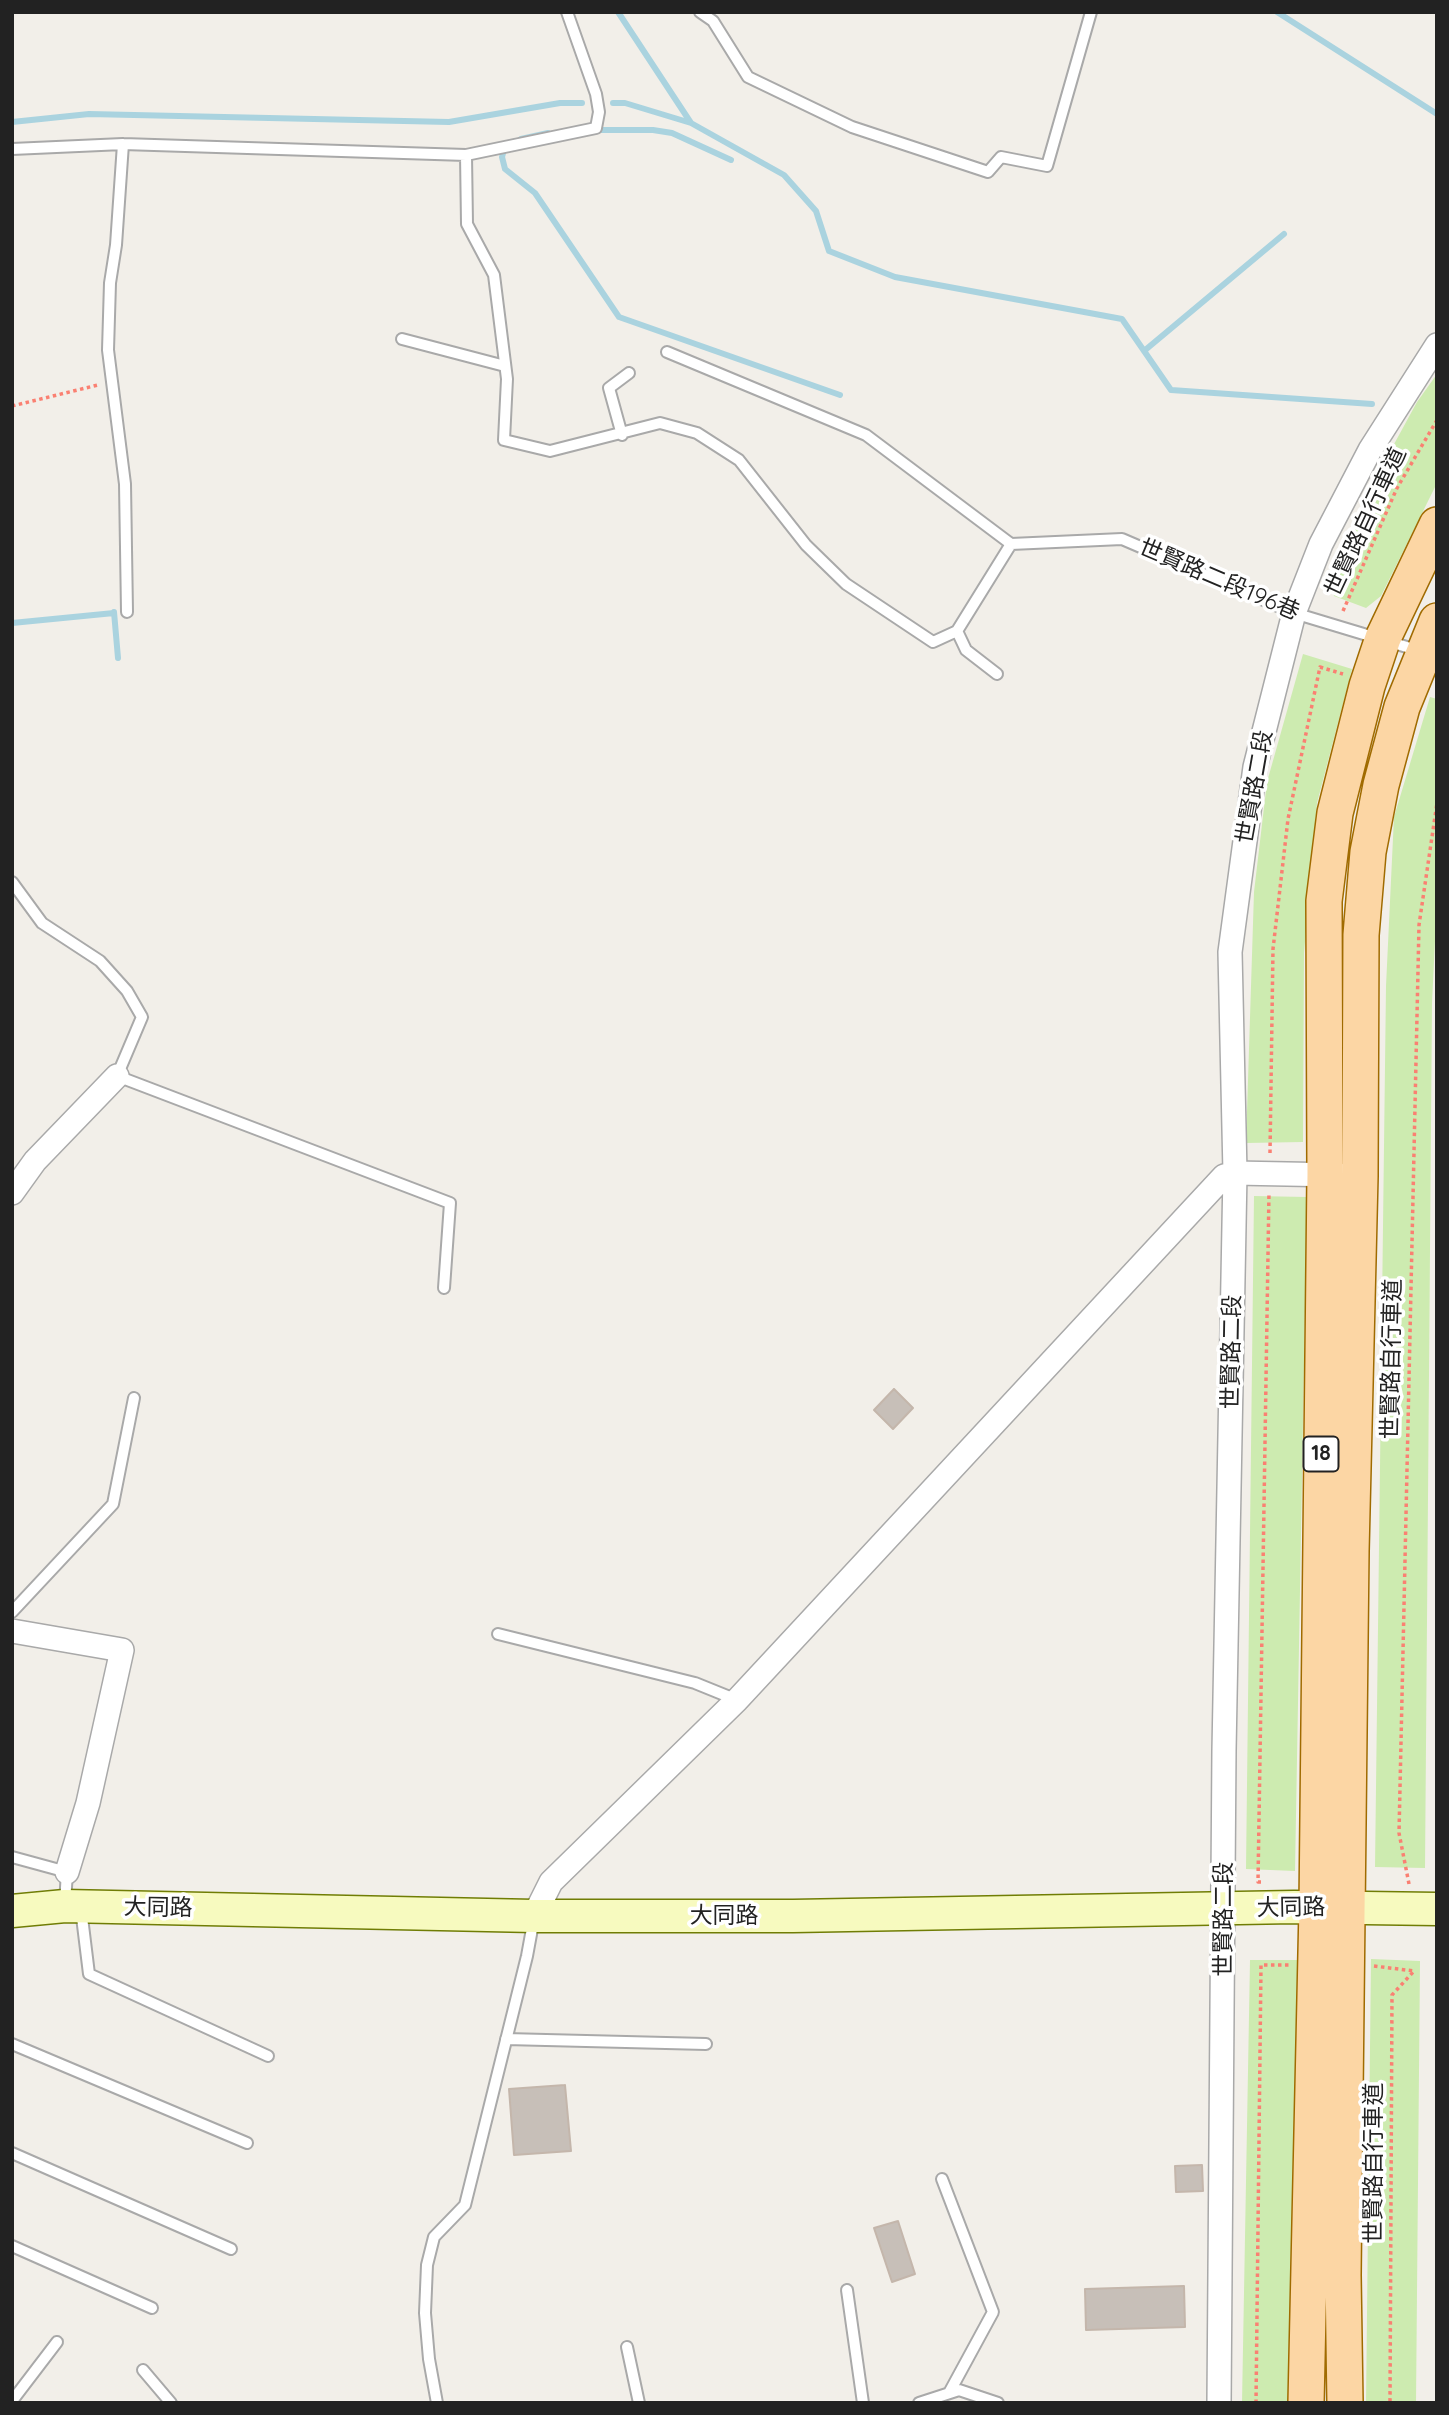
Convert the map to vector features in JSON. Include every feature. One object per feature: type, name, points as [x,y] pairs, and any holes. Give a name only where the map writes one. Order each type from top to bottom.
[{"type":"main road","name":"18","points":[[1345,2403],[1333,1908],[1324,901],[1335,813],[1367,685],[1383,638],[1437,525]]},
{"type":"main road","name":"18","points":[[1306,2403],[1351,1551],[1360,1175],[1361,935],[1368,852],[1398,720],[1430,655],[1437,621]]},
{"type":"street","name":"世賢路二段","points":[[1219,2403],[1236,1173],[1230,951],[1255,767],[1294,613],[1321,544],[1370,450],[1437,345]]},
{"type":"street","points":[[12,1193],[36,1161],[117,1076]]},
{"type":"street","points":[[534,1916],[551,1882],[737,1700],[1224,1176],[1236,1173],[1360,1175]]},
{"type":"street","points":[[12,1631],[122,1650],[88,1803],[67,1872]]},
{"type":"street","name":"大同路","points":[[12,1911],[73,1906],[534,1916],[793,1916],[1224,1909],[1437,1909]]},
{"type":"lane","points":[[12,149],[123,144],[466,155],[596,128],[599,112],[596,94],[567,12]]},
{"type":"lane","points":[[700,12],[713,21],[748,77],[852,127],[988,172],[1001,157],[1047,166],[1091,12]]},
{"type":"lane","points":[[123,144],[116,245],[110,283],[108,350],[125,484],[127,612]]},
{"type":"lane","points":[[466,155],[467,224],[494,275],[507,379],[504,440],[550,451],[622,435],[660,423],[697,433],[739,460],[806,545],[846,583],[933,642],[957,631],[1011,544],[866,435],[667,352]]},
{"type":"lane","points":[[402,339],[505,366]]},
{"type":"lane","points":[[622,435],[609,388],[629,373]]},
{"type":"lane","name":"世賢路二段196巷","points":[[1011,544],[1122,539],[1294,613],[1383,638],[1430,655]]},
{"type":"lane","points":[[957,631],[966,650],[997,674]]},
{"type":"lane","points":[[12,881],[42,923],[100,961],[127,991],[142,1017],[117,1076],[450,1203],[444,1288]]},
{"type":"lane","points":[[12,1612],[113,1504],[134,1398]]},
{"type":"lane","points":[[498,1634],[695,1683],[737,1700]]},
{"type":"lane","points":[[12,1857],[67,1872],[89,1974],[268,2056]]},
{"type":"lane","points":[[437,2403],[429,2359],[425,2313],[427,2265],[435,2236],[464,2205],[534,1916]]},
{"type":"lane","points":[[506,2039],[706,2044]]},
{"type":"lane","points":[[12,2044],[247,2143]]},
{"type":"lane","points":[[12,2153],[231,2249]]},
{"type":"lane","points":[[942,2179],[993,2312],[949,2393]]},
{"type":"lane","points":[[12,2246],[152,2308]]},
{"type":"lane","points":[[847,2290],[863,2403]]},
{"type":"lane","points":[[12,2401],[57,2342]]},
{"type":"lane","points":[[626,2347],[639,2403]]},
{"type":"lane","points":[[143,2370],[171,2403]]},
{"type":"lane","points":[[919,2403],[959,2390],[998,2403]]},
{"type":"path","points":[[12,406],[113,381]]},
{"type":"path","name":"世賢路自行車道","points":[[1352,614],[1341,610],[1397,488],[1437,420]]},
{"type":"path","points":[[1270,1140],[1273,949],[1288,819],[1320,667],[1345,675]]},
{"type":"path","name":"世賢路自行車道","points":[[1398,1884],[1409,1884],[1399,1833],[1419,925],[1437,803]]},
{"type":"path","points":[[1269,1192],[1258,1882],[1270,1882]]},
{"type":"path","points":[[1256,2403],[1261,1965],[1295,1965]]},
{"type":"path","name":"世賢路自行車道","points":[[1374,1967],[1414,1971],[1392,1995],[1390,2403]]},
{"type":"green space","points":[[1437,374],[1437,483],[1381,596],[1366,608],[1334,596],[1329,577],[1375,479],[1417,402]]},
{"type":"green space","points":[[1303,654],[1352,669],[1317,803],[1304,953],[1303,1142],[1246,1143],[1254,892],[1267,782]]},
{"type":"green space","points":[[1430,697],[1437,699],[1437,900],[1432,1003],[1425,1868],[1375,1867],[1386,986],[1394,817]]},
{"type":"green space","points":[[1254,1196],[1307,1197],[1295,1871],[1246,1869]]},
{"type":"green space","points":[[1371,1959],[1420,1961],[1416,2403],[1366,2403]]},
{"type":"green space","points":[[1250,1960],[1298,1960],[1291,2403],[1242,2403]]},
{"type":"building","points":[[894,1389],[913,1408],[893,1429],[874,1410]]},
{"type":"building","points":[[565,2085],[571,2151],[514,2155],[509,2089]]},
{"type":"building","points":[[1202,2165],[1203,2191],[1176,2192],[1175,2166]]},
{"type":"building","points":[[898,2221],[915,2274],[892,2282],[874,2228]]},
{"type":"building","points":[[1184,2286],[1185,2327],[1086,2330],[1085,2289]]},
{"type":"waterway","points":[[618,12],[691,123],[784,175],[816,211],[829,251],[895,277],[1122,319],[1171,390],[1372,404]]},
{"type":"waterway","points":[[1277,12],[1437,114]]},
{"type":"waterway","points":[[12,122],[89,114],[449,122],[560,103],[582,103]]},
{"type":"waterway","points":[[613,103],[625,103],[691,123]]},
{"type":"waterway","points":[[593,130],[653,130],[672,133],[731,160]]},
{"type":"waterway","points":[[521,139],[548,133]]},
{"type":"waterway","points":[[505,146],[502,157],[505,169],[535,193],[619,317],[840,395]]},
{"type":"waterway","points":[[1144,351],[1284,234]]},
{"type":"waterway","points":[[114,612],[118,658]]},
{"type":"waterway","points":[[12,623],[114,613]]}]
